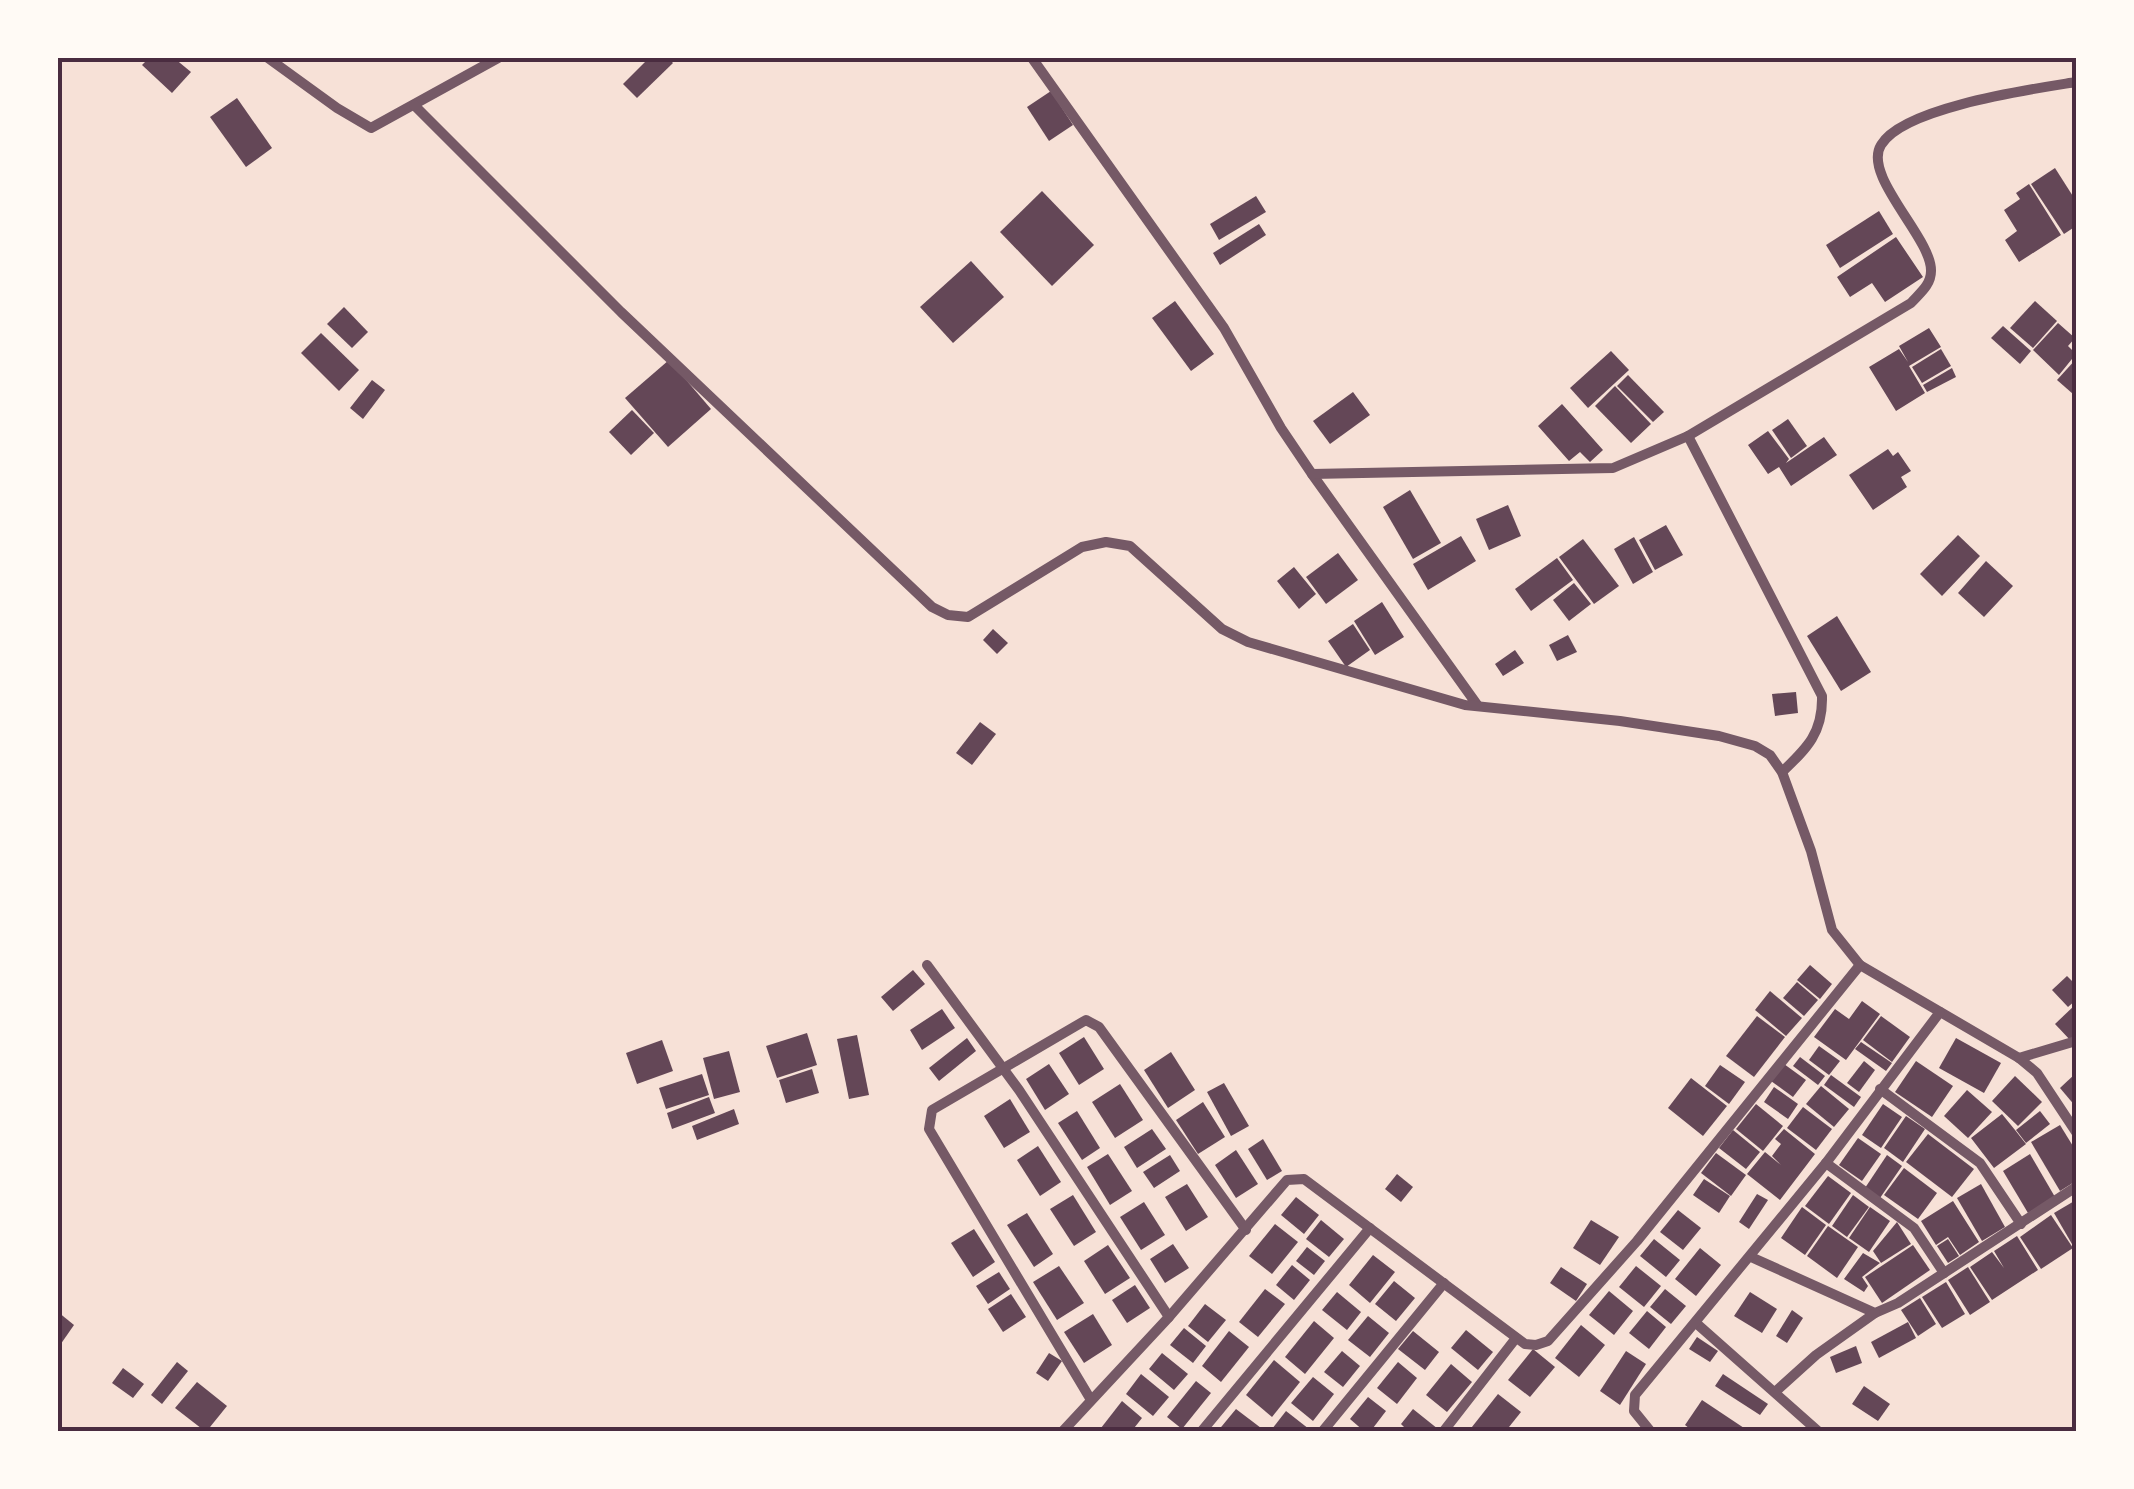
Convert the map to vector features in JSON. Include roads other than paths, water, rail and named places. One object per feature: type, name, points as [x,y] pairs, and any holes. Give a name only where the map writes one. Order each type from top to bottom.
[{"type":"street","points":[[268,58],[371,128],[498,58]]},
{"type":"street","points":[[1032,58],[1224,328],[1312,474],[1478,706]]},
{"type":"street","points":[[1312,474],[1614,468],[1688,436],[1911,303],[1929,282],[1931,264],[1897,203],[1877,155],[1879,146],[1894,130],[1930,112],[2076,82]]},
{"type":"street","points":[[414,105],[620,312],[932,607],[948,615],[968,617],[1082,548],[1106,542],[1130,546],[1234,638],[1478,706],[1719,736],[1770,755],[1782,772],[1811,851],[1832,930],[1860,966],[2020,1058],[2037,1073],[2076,1132]]},
{"type":"street","points":[[1688,436],[1822,696],[1822,718],[1813,742],[1782,772]]},
{"type":"street","points":[[927,965],[1002,1068],[1169,1317]]},
{"type":"street","points":[[1062,1432],[1169,1317],[1287,1180],[1296,1178],[1304,1179],[1525,1344],[1548,1341],[1638,1241],[1860,966]]},
{"type":"street","points":[[1650,1432],[1638,1417],[1633,1399],[1826,1164],[1940,1012]]},
{"type":"street","points":[[1091,1400],[929,1128],[932,1110],[1086,1020],[1098,1027],[1246,1230]]},
{"type":"street","points":[[2020,1058],[2076,1041]]},
{"type":"street","points":[[1880,1089],[1980,1163],[2022,1224]]},
{"type":"street","points":[[1826,1164],[1914,1228],[1944,1273]]},
{"type":"street","points":[[1775,1392],[1816,1355],[1875,1313],[1898,1303],[2076,1187]]},
{"type":"street","points":[[1201,1432],[1370,1228]]},
{"type":"street","points":[[1751,1256],[1875,1313]]},
{"type":"street","points":[[1322,1432],[1444,1283]]},
{"type":"street","points":[[1696,1323],[1819,1432]]},
{"type":"street","points":[[1443,1432],[1516,1338]]}]
